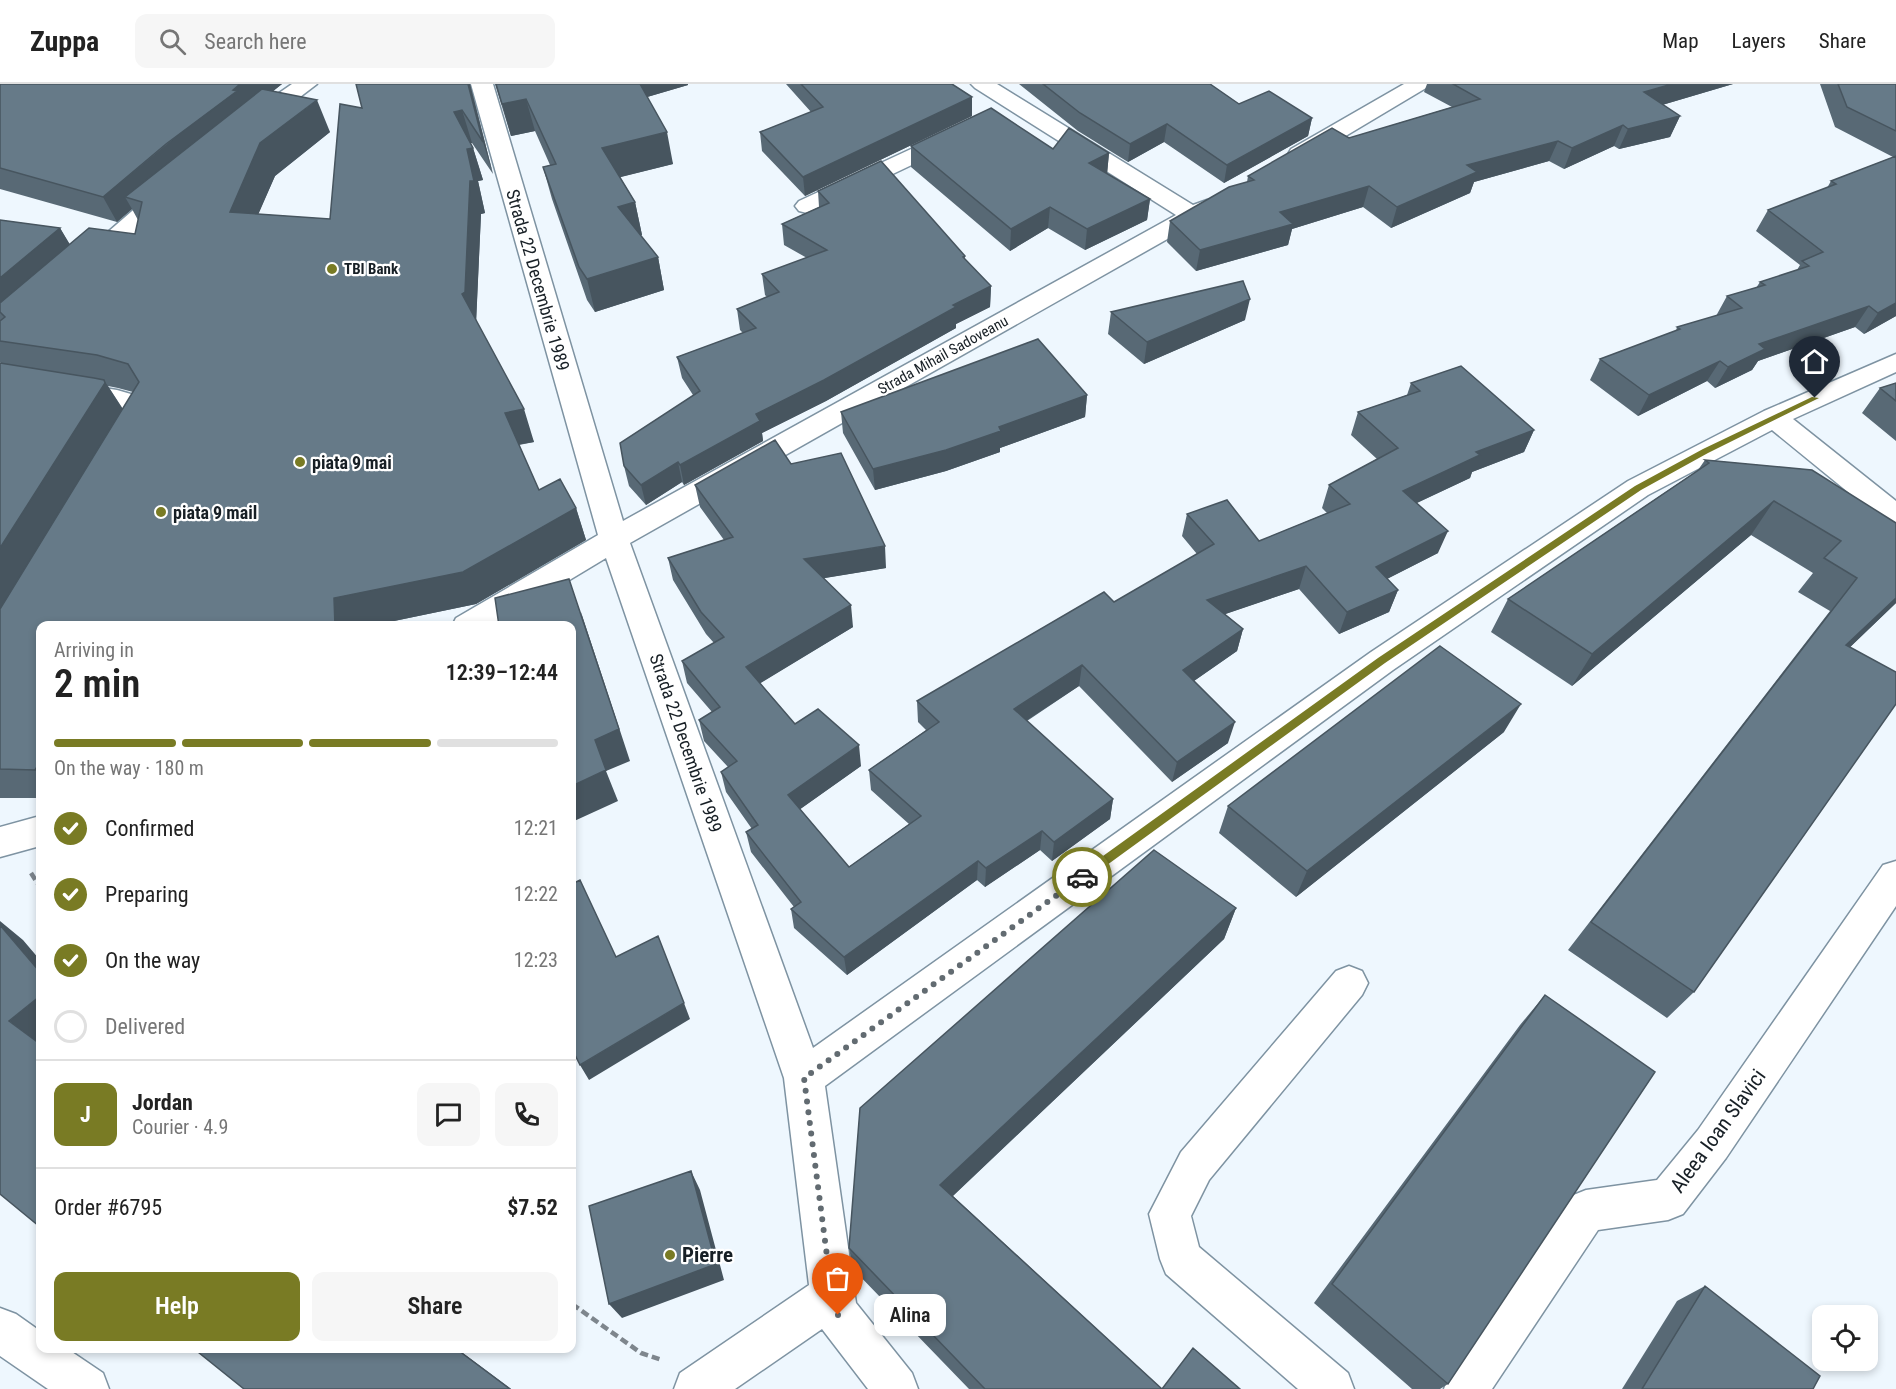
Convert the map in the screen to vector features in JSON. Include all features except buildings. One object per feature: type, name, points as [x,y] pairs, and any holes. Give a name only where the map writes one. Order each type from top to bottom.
[{"type":"street","points":[[236,135],[306,84]]},
{"type":"street","name":"Strada 22 Decembrie 1989","points":[[482,84],[614,539],[804,1078],[832,1295],[838,1315],[896,1389]]},
{"type":"street","points":[[982,84],[1194,215]]},
{"type":"street","points":[[1276,167],[1419,84]]},
{"type":"street","points":[[995,116],[1016,106]]},
{"type":"street","points":[[807,206],[974,126]]},
{"type":"street","points":[[70,277],[185,177]]},
{"type":"street","name":"Strada Mihail Sadoveanu","points":[[475,621],[614,539],[1224,197]]},
{"type":"street","points":[[804,1078],[1382,661],[1638,488],[1774,417],[1896,362]]},
{"type":"street","points":[[0,381],[117,399],[138,405],[143,416],[119,456]]},
{"type":"street","points":[[1774,417],[1896,516]]},
{"type":"street","points":[[0,842],[36,832]]},
{"type":"street","name":"Aleea Ioan Slavici","points":[[1466,1389],[1586,1211],[1668,1199],[1712,1144],[1896,876]]},
{"type":"street","points":[[1332,1389],[1181,1258],[1170,1214],[1195,1166],[1349,983]]},
{"type":"street","points":[[705,1383],[832,1295]]},
{"type":"street","points":[[0,1330],[87,1389]]},
{"type":"path","points":[[576,1307],[641,1353],[705,1383]]},
{"type":"way so far","points":[[838,1315],[832,1295],[804,1078],[1082,877]]},
{"type":"place","name":"TBI Bank","points":[[332,269]]},
{"type":"place","name":"piata 9 mai","points":[[300,462]]},
{"type":"place","name":"piata 9 mail","points":[[161,512]]},
{"type":"place","name":"Pierre","points":[[670,1255]]},
{"type":"place","name":"Alina","points":[[838,1315]]},
{"type":"route","points":[[1082,877],[1382,661],[1638,488],[1706,451],[1815,398]]}]
